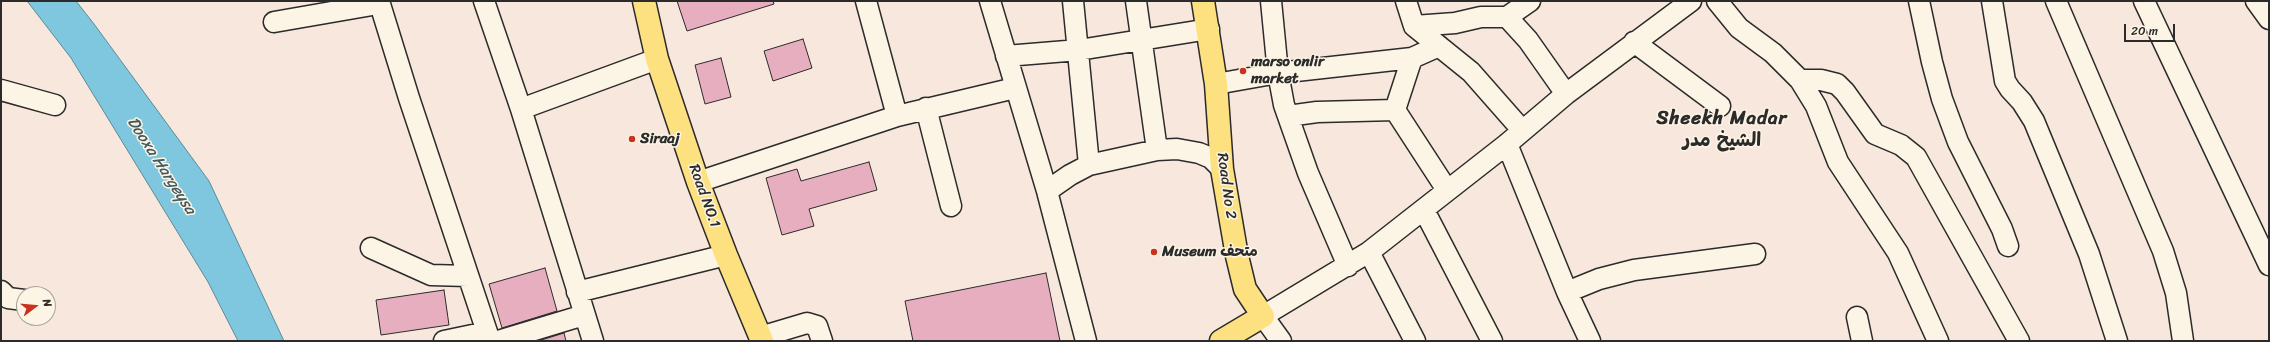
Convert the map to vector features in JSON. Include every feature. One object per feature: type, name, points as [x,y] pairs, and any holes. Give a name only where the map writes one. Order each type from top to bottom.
[{"type":"main road","name":"Road NO.1","points":[[644,1],[657,59],[698,182],[761,339]]},
{"type":"main road","name":"Road No 2","points":[[1203,1],[1209,29],[1216,84],[1222,169],[1236,256],[1245,289],[1263,316]]},
{"type":"main road","points":[[1221,341],[1263,316]]},
{"type":"street","points":[[484,1],[521,109],[593,341]]},
{"type":"street","points":[[990,1],[1047,191],[1086,341]]},
{"type":"street","points":[[1073,1],[1079,50],[1089,165]]},
{"type":"street","points":[[1136,1],[1158,150]]},
{"type":"street","points":[[1271,1],[1278,73],[1288,116],[1308,173],[1348,266]]},
{"type":"street","points":[[1406,1],[1414,26],[1471,72],[1522,130]]},
{"type":"street","points":[[1507,17],[1530,1]]},
{"type":"street","points":[[1281,341],[1263,316],[1369,252],[1507,144],[1566,94],[1691,1]]},
{"type":"street","points":[[1718,1],[1739,28],[1773,53],[1800,80],[1816,106],[1838,162],[1898,252],[1938,341]]},
{"type":"street","points":[[1920,1],[1932,62],[1942,99],[1958,142],[2002,229],[2008,246]]},
{"type":"street","points":[[1992,1],[2005,81],[2022,102],[2034,121],[2089,254],[2117,341]]},
{"type":"street","points":[[2056,1],[2163,251],[2176,294],[2183,341]]},
{"type":"street","points":[[2144,1],[2269,265]]},
{"type":"street","points":[[2256,1],[2269,19]]},
{"type":"street","points":[[274,22],[379,2],[468,276],[492,338]]},
{"type":"street","points":[[870,2],[897,116]]},
{"type":"street","points":[[1414,26],[1455,23],[1478,9],[1507,17],[1528,40],[1566,94]]},
{"type":"street","points":[[1006,56],[1079,50],[1209,29]]},
{"type":"street","points":[[1634,42],[1720,106]]},
{"type":"street","points":[[1216,84],[1278,73],[1412,58],[1439,46]]},
{"type":"street","points":[[1395,110],[1412,58]]},
{"type":"street","points":[[521,109],[657,59]]},
{"type":"street","points":[[1800,80],[1821,80],[1837,84],[1845,92],[1875,134],[1901,145],[1916,157],[2019,341]]},
{"type":"street","points":[[698,182],[897,116],[1015,88]]},
{"type":"street","points":[[1,90],[55,105]]},
{"type":"street","points":[[926,108],[951,206]]},
{"type":"street","points":[[1288,116],[1317,112],[1395,110]]},
{"type":"street","points":[[1395,110],[1448,190]]},
{"type":"street","points":[[1507,144],[1568,292],[1590,341]]},
{"type":"street","points":[[1047,191],[1070,175],[1089,165],[1158,150],[1177,149],[1199,153],[1211,158],[1222,169]]},
{"type":"street","points":[[1424,210],[1492,341]]},
{"type":"street","points":[[371,248],[431,275],[468,276]]},
{"type":"street","points":[[1369,252],[1415,341]]},
{"type":"street","points":[[1568,292],[1599,279],[1634,270],[1755,254]]},
{"type":"street","points":[[577,292],[726,255]]},
{"type":"street","points":[[1,291],[8,298],[16,299]]},
{"type":"street","points":[[444,341],[492,338],[584,316]]},
{"type":"street","points":[[1857,317],[1862,341]]},
{"type":"street","points":[[761,339],[807,323],[817,326],[822,341]]},
{"type":"water","name":"Dooxa Hargeysa","points":[[27,1],[76,1],[94,24],[209,181],[284,341],[238,341],[208,282],[71,58]]},
{"type":"building","points":[[677,1],[773,1],[774,4],[687,31]]},
{"type":"building","points":[[803,39],[812,68],[773,81],[764,51]]},
{"type":"building","points":[[721,58],[731,97],[705,104],[695,65]]},
{"type":"building","points":[[869,162],[877,190],[809,209],[814,226],[782,235],[766,178],[797,169],[801,181]]},
{"type":"building","points":[[545,268],[557,311],[502,328],[489,284]]},
{"type":"building","points":[[1046,273],[1060,341],[913,341],[905,301]]},
{"type":"building","points":[[444,290],[449,325],[381,335],[376,300]]},
{"type":"building","points":[[564,333],[566,341],[538,341]]},
{"type":"place","name":"marso onlir market","points":[[1243,71]]},
{"type":"place","name":"Siraaj","points":[[632,139]]},
{"type":"place","name":"Museum متحف","points":[[1154,252]]},
{"type":"district","name":"Sheekh Madar الشيخ مدر","points":[[1722,130]]}]
